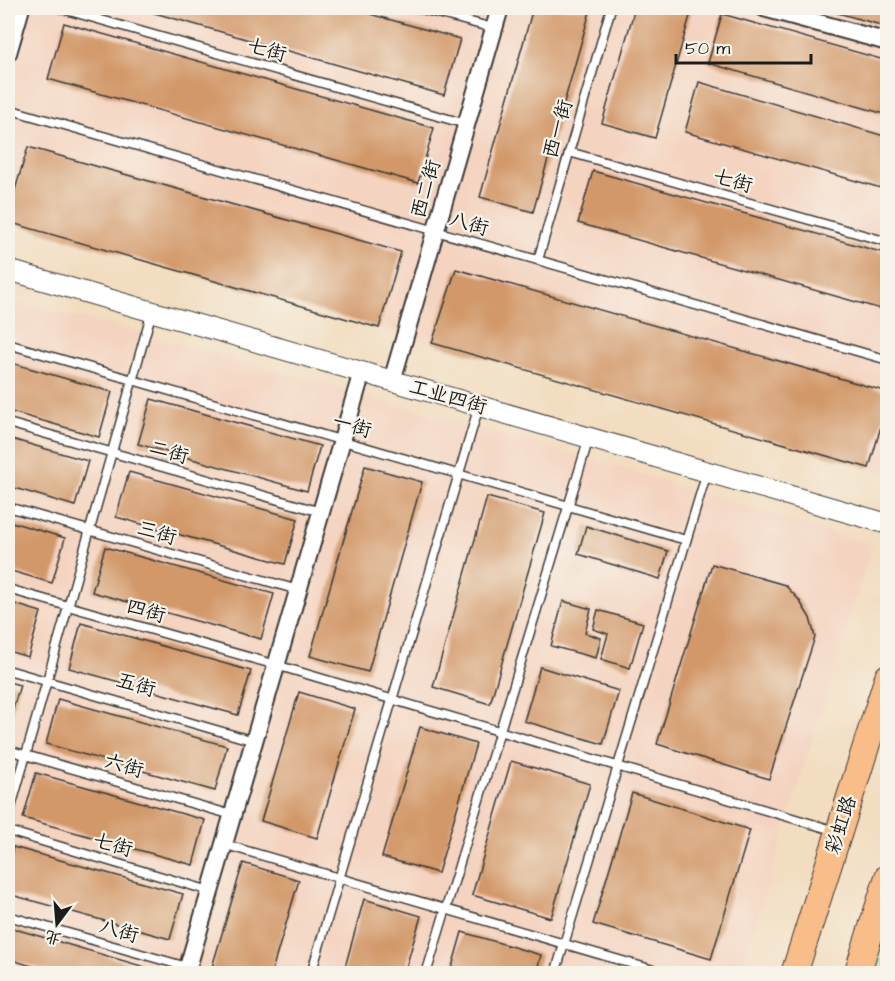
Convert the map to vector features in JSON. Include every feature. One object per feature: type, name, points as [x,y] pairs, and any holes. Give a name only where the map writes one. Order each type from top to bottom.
[{"type":"main road","name":"彩虹路","points":[[794,974],[888,678]]},
{"type":"main road","points":[[857,974],[888,877]]},
{"type":"street","points":[[8,53],[21,8]]},
{"type":"street","name":"西二街","points":[[392,381],[500,8]]},
{"type":"street","points":[[764,8],[888,42]]},
{"type":"street","name":"工业四街","points":[[8,270],[707,472],[886,519]]},
{"type":"street","points":[[187,970],[362,372]]},
{"type":"lane","name":"七街","points":[[58,8],[466,124]]},
{"type":"lane","points":[[418,8],[494,28]]},
{"type":"lane","name":"西一街","points":[[537,260],[611,8]]},
{"type":"lane","name":"八街","points":[[8,109],[888,360]]},
{"type":"lane","name":"七街","points":[[569,152],[888,242]]},
{"type":"lane","points":[[8,818],[152,311]]},
{"type":"lane","name":"一街","points":[[8,344],[686,540]]},
{"type":"lane","points":[[312,974],[479,406]]},
{"type":"lane","name":"二街","points":[[8,423],[321,512]]},
{"type":"lane","points":[[426,974],[589,438]]},
{"type":"lane","points":[[555,974],[707,472]]},
{"type":"lane","name":"三街","points":[[8,507],[298,590]]},
{"type":"lane","name":"四街","points":[[8,589],[393,699],[839,832]]},
{"type":"lane","name":"五街","points":[[8,670],[254,741]]},
{"type":"lane","name":"六街","points":[[8,750],[232,814]]},
{"type":"lane","name":"七街","points":[[8,831],[210,891]]},
{"type":"lane","points":[[224,844],[667,974]]},
{"type":"lane","name":"八街","points":[[8,916],[187,970]]},
{"type":"shaded area","points":[[8,8],[887,8],[887,473],[8,222]]},
{"type":"shaded area","points":[[8,300],[137,332],[572,453],[872,545],[741,973],[8,973]]},
{"type":"green space","points":[[887,907],[887,973],[866,973]]},
{"type":"building","points":[[137,8],[348,8],[460,39],[444,95]]},
{"type":"building","points":[[533,8],[591,8],[533,212],[480,197]]},
{"type":"building","points":[[635,8],[692,9],[655,138],[602,123]]},
{"type":"building","points":[[820,8],[888,8],[888,27]]},
{"type":"building","points":[[722,14],[888,61],[888,115],[708,63]]},
{"type":"building","points":[[64,23],[434,128],[418,183],[48,79]]},
{"type":"building","points":[[699,82],[888,137],[888,190],[685,132]]},
{"type":"building","points":[[28,147],[401,252],[379,328],[8,222],[8,213]]},
{"type":"building","points":[[593,171],[888,254],[888,311],[578,223]]},
{"type":"building","points":[[456,269],[888,392],[888,402],[869,468],[432,343]]},
{"type":"building","points":[[8,362],[112,392],[99,437],[8,411]]},
{"type":"building","points":[[151,399],[320,446],[307,491],[138,444]]},
{"type":"building","points":[[8,438],[88,461],[75,506],[8,486]]},
{"type":"building","points":[[365,466],[422,482],[368,672],[310,656]]},
{"type":"building","points":[[129,472],[298,519],[285,564],[116,517]]},
{"type":"building","points":[[487,497],[545,513],[490,704],[433,687]]},
{"type":"building","points":[[8,521],[65,538],[52,583],[8,570]]},
{"type":"building","points":[[586,526],[668,551],[660,579],[578,554]]},
{"type":"building","points":[[105,547],[274,594],[261,639],[92,592]]},
{"type":"building","points":[[712,564],[785,585],[799,600],[810,618],[815,637],[769,779],[657,744]]},
{"type":"building","points":[[563,601],[591,609],[585,633],[601,638],[596,658],[551,646]]},
{"type":"building","points":[[8,602],[41,612],[28,657],[8,651]]},
{"type":"building","points":[[598,610],[643,623],[630,668],[601,659],[608,634],[593,629]]},
{"type":"building","points":[[81,623],[251,671],[238,715],[69,668]]},
{"type":"building","points":[[540,667],[619,691],[603,744],[524,721]]},
{"type":"building","points":[[8,682],[20,685],[8,726]]},
{"type":"building","points":[[299,692],[355,709],[317,838],[261,821]]},
{"type":"building","points":[[58,699],[227,746],[215,791],[46,744]]},
{"type":"building","points":[[420,727],[476,744],[438,873],[382,857]]},
{"type":"building","points":[[511,761],[590,784],[551,918],[472,895]]},
{"type":"building","points":[[36,773],[205,820],[193,865],[23,818]]},
{"type":"building","points":[[632,793],[750,830],[711,959],[593,924]]},
{"type":"building","points":[[13,847],[183,894],[170,939],[8,894],[8,868]]},
{"type":"building","points":[[243,863],[299,880],[271,974],[210,974]]},
{"type":"building","points":[[364,899],[421,916],[404,974],[343,974]]},
{"type":"building","points":[[8,927],[162,972],[162,974],[59,974],[8,959]]},
{"type":"building","points":[[462,932],[541,955],[536,974],[450,974]]}]
